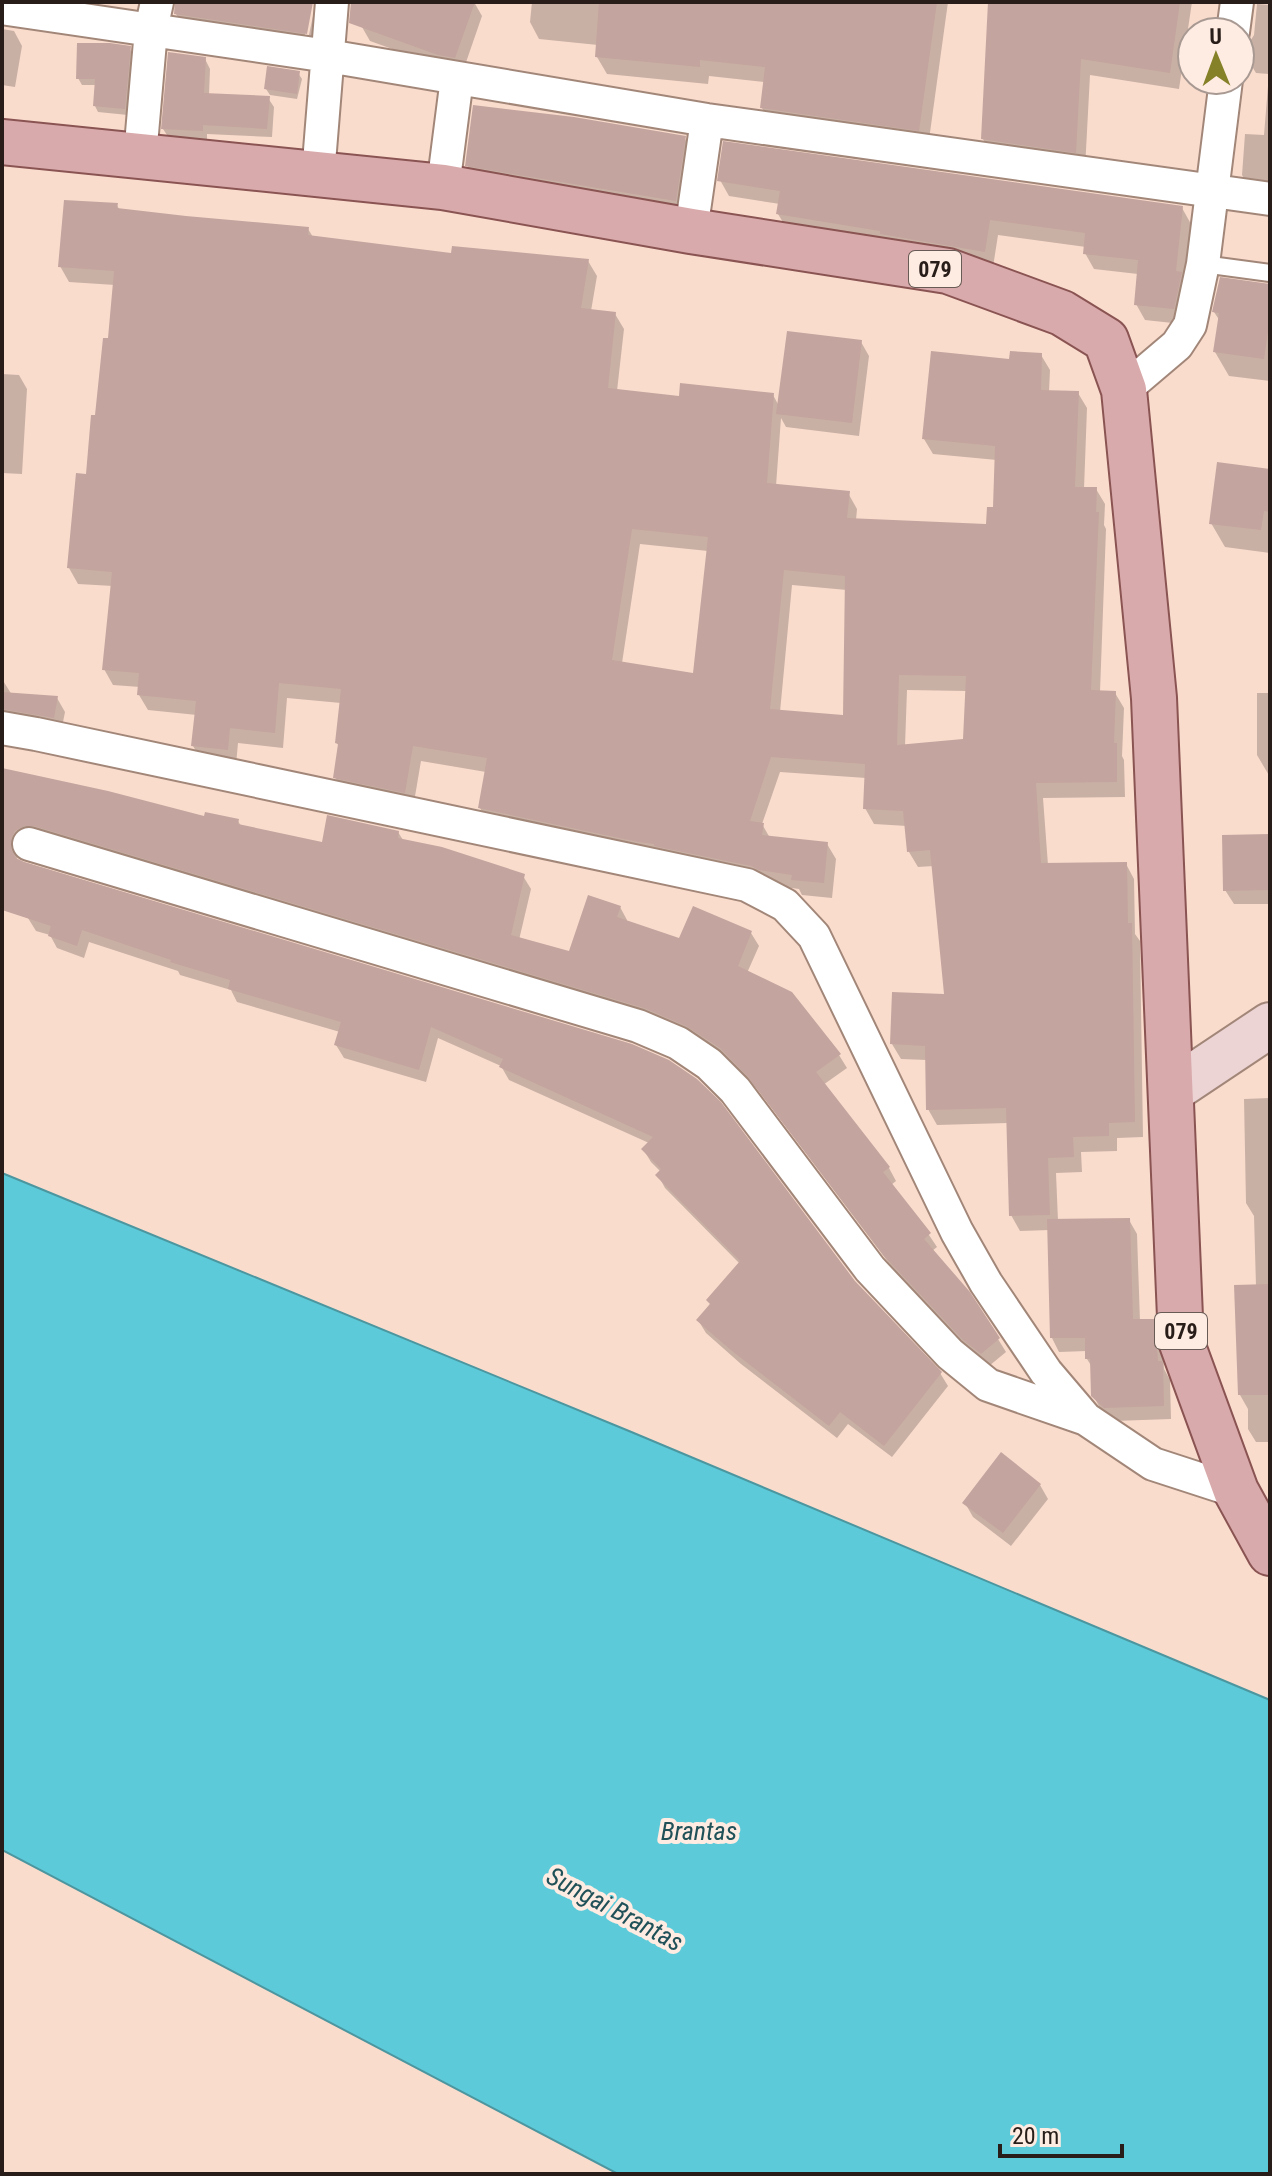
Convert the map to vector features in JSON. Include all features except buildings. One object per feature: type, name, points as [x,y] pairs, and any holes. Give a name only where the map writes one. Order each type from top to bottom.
[{"type":"main road","name":"079","points":[[2,142],[443,187],[691,231],[948,271],[1062,313],[1106,340],[1124,390],[1154,698],[1181,1341],[1236,1491],[1270,1553]]},
{"type":"main road","points":[[1171,1091],[1270,1025]]},
{"type":"street","points":[[318,175],[332,2]]},
{"type":"street","points":[[2,8],[154,16],[328,56],[707,120],[1270,199]]},
{"type":"street","points":[[140,156],[154,16]]},
{"type":"street","points":[[443,187],[457,78]]},
{"type":"street","points":[[1124,390],[1177,345],[1190,325],[1203,264],[1224,96]]},
{"type":"street","points":[[691,231],[707,120]]},
{"type":"street","points":[[2,728],[747,885],[785,905],[814,936],[957,1232],[986,1283],[1046,1372],[1086,1419]]},
{"type":"street","points":[[29,844],[638,1026],[678,1043],[709,1064],[735,1090],[870,1269],[950,1354],[988,1385],[1086,1419],[1153,1464],[1236,1491]]},
{"type":"lane","points":[[1203,264],[1270,273]]},
{"type":"water","name":"Brantas","points":[[2,1173],[1270,1700],[1270,2174],[618,2174],[2,1850]]},
{"type":"water label","name":"Sungai Brantas","points":[[615,1909]]}]
